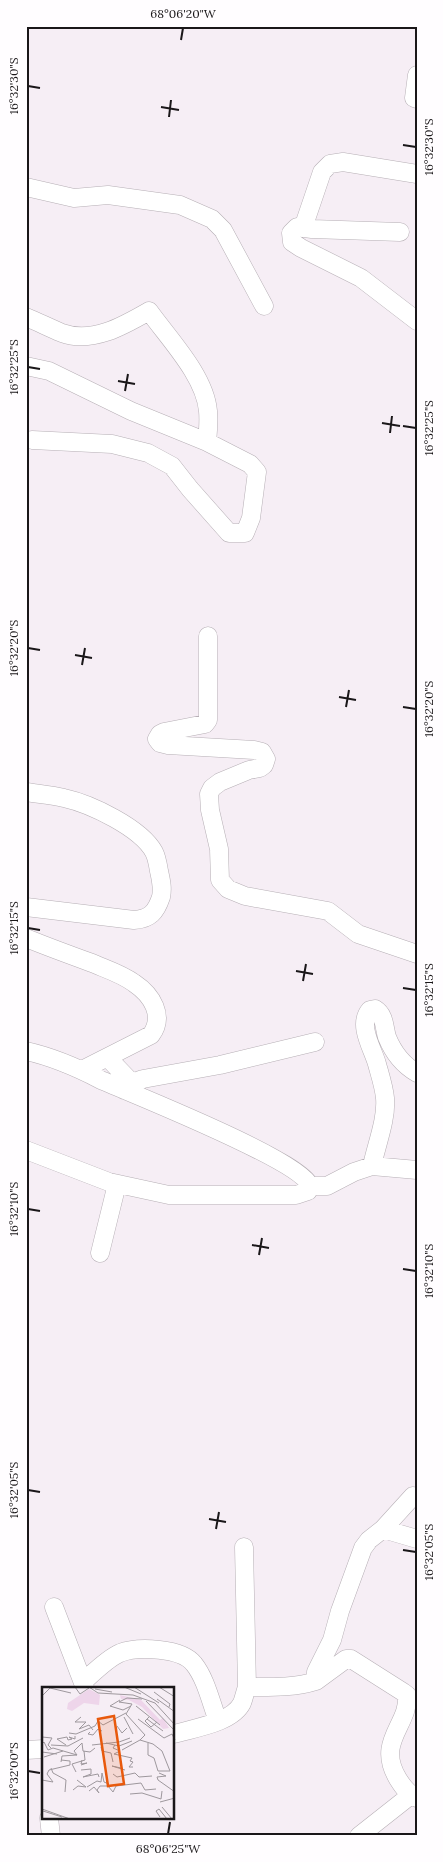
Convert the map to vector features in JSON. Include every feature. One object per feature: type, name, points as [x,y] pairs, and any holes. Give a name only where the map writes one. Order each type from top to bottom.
[{"type":"street","points":[[417,75],[414,98],[417,99]]},
{"type":"street","points":[[303,228],[322,172],[330,164],[343,162],[417,174]]},
{"type":"street","points":[[26,187],[74,198],[108,195],[180,205],[212,219],[223,230],[264,306]]},
{"type":"street","points":[[400,232],[297,227],[291,233],[292,242],[361,278],[417,320]]},
{"type":"street","points":[[26,317],[62,333],[72,336],[88,336],[119,328],[149,311],[178,349],[202,386],[208,410],[207,442]]},
{"type":"street","points":[[26,366],[49,372],[131,411],[207,442],[250,464],[257,472],[251,518],[246,533],[229,533],[172,466],[148,453],[112,444],[32,440]]},
{"type":"street","points":[[208,636],[208,720],[205,724],[164,732],[157,739],[160,743],[168,745],[254,750],[262,752],[266,759],[264,765],[260,768],[242,772],[220,782],[212,788],[209,794],[210,810],[219,849],[220,880],[228,889],[245,896],[328,911],[358,934],[417,954]]},
{"type":"street","points":[[26,792],[66,798],[98,810],[134,829],[147,840],[155,854],[162,882],[162,892],[154,912],[142,920],[26,907]]},
{"type":"street","points":[[26,938],[135,983],[154,1006],[158,1024],[151,1035],[82,1070]]},
{"type":"street","points":[[372,1166],[384,1116],[385,1098],[365,1023],[366,1015],[370,1010],[375,1009],[382,1015],[388,1037],[396,1054],[408,1067],[417,1073]]},
{"type":"street","points":[[128,1087],[143,1079],[220,1065],[315,1042]]},
{"type":"street","points":[[26,1051],[128,1087],[235,1138],[290,1168],[308,1181],[310,1186]]},
{"type":"street","points":[[108,1058],[128,1087]]},
{"type":"street","points":[[26,1150],[117,1184],[169,1195],[296,1195],[308,1191],[310,1186]]},
{"type":"street","points":[[310,1186],[327,1186],[354,1172],[372,1166],[417,1170]]},
{"type":"street","points":[[100,1254],[117,1184]]},
{"type":"street","points":[[316,1681],[316,1672],[332,1640],[340,1611],[363,1548],[413,1496]]},
{"type":"street","points":[[383,1529],[417,1539]]},
{"type":"street","points":[[175,1734],[218,1721],[232,1714],[243,1702],[247,1687],[244,1547]]},
{"type":"street","points":[[54,1607],[84,1685],[118,1654],[129,1650],[142,1649],[169,1651],[182,1655],[193,1663],[201,1676],[218,1721]]},
{"type":"street","points":[[247,1687],[298,1686],[316,1681],[346,1659],[351,1659],[407,1695],[407,1705],[394,1732],[390,1755],[396,1775],[402,1786],[414,1797],[359,1836]]},
{"type":"street","points":[[26,1750],[42,1749]]},
{"type":"street","points":[[48,1820],[52,1836]]}]
